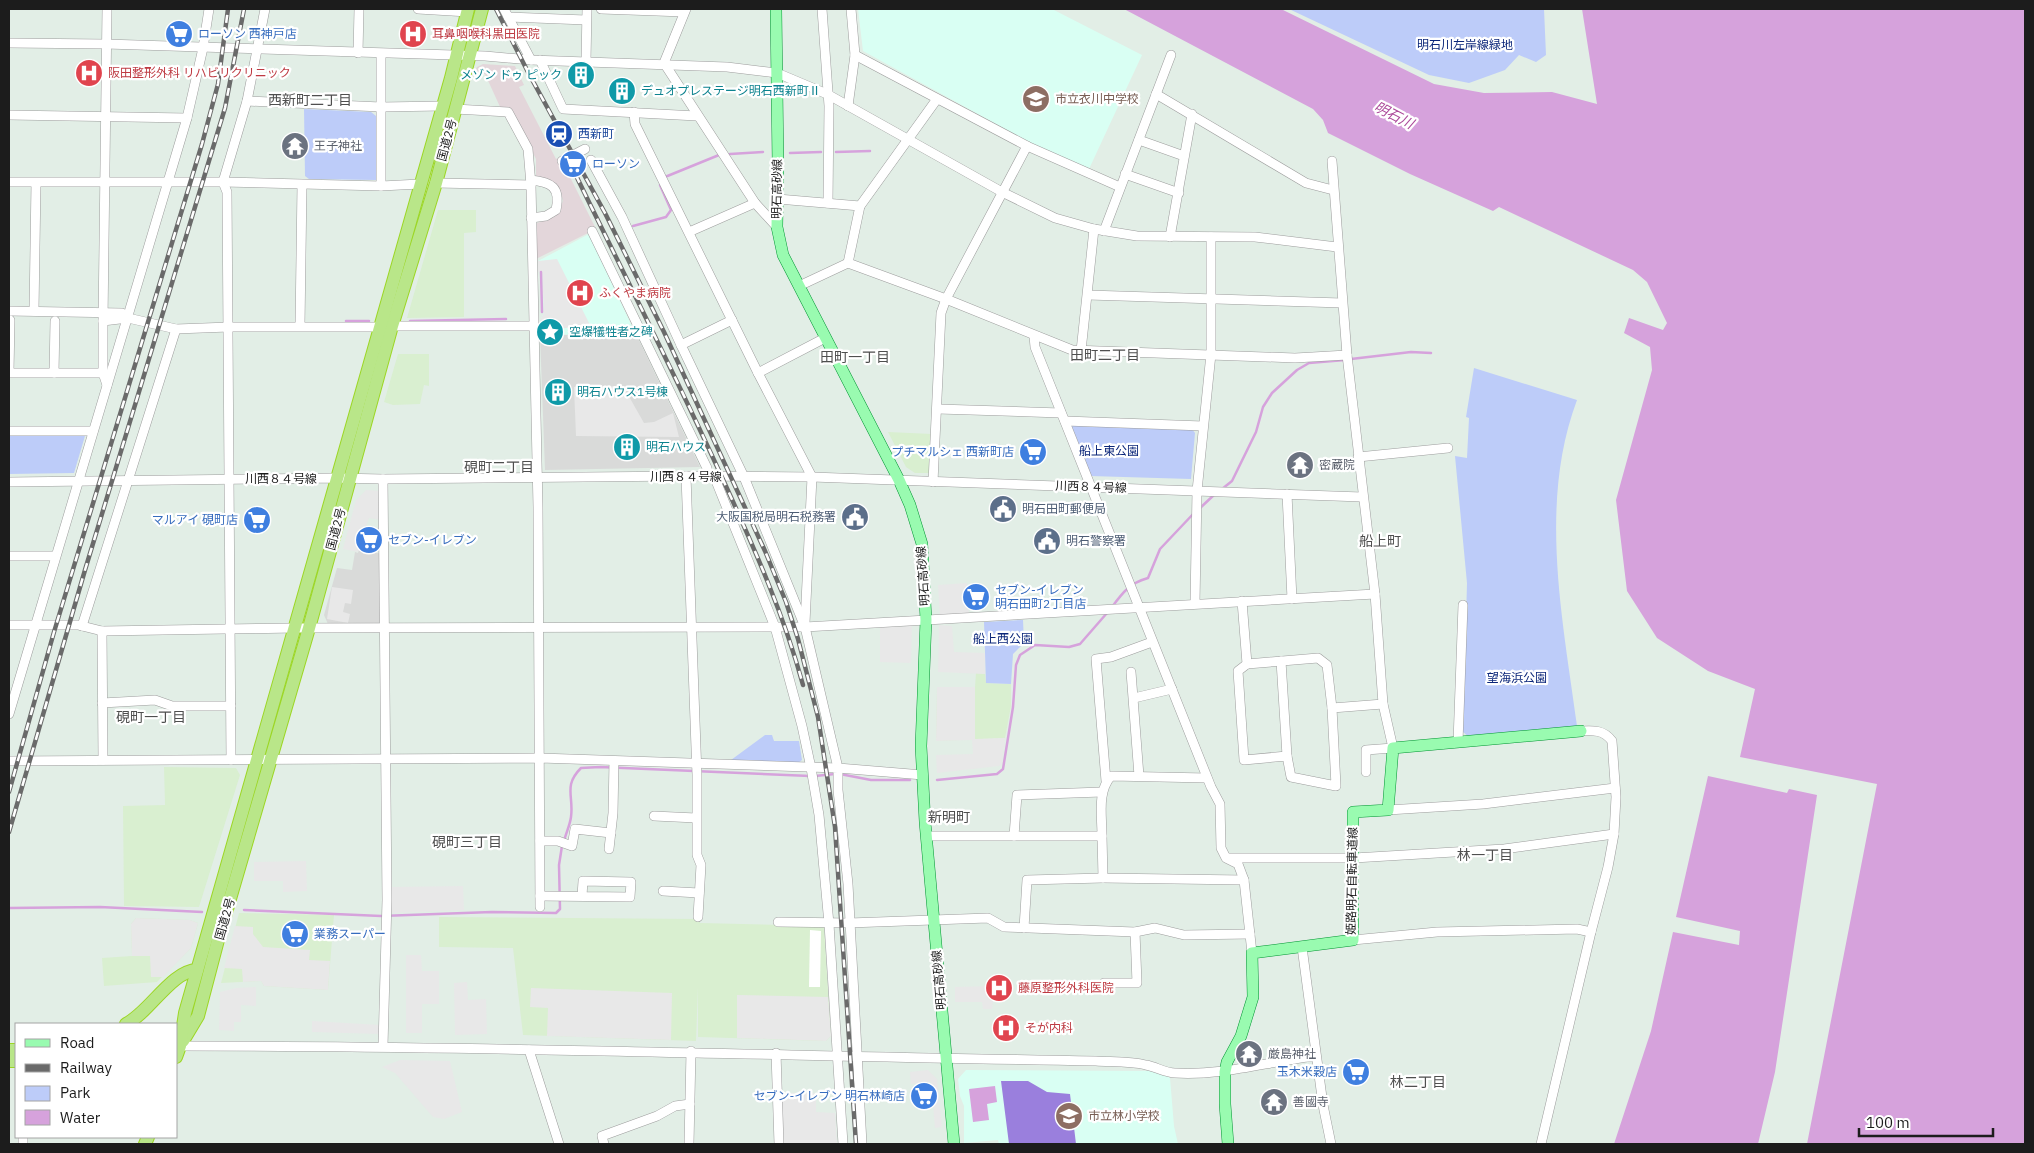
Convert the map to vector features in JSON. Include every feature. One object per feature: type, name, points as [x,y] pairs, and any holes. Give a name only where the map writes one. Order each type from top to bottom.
[{"type":"highway","name":"国道2号","points":[[178,1046],[198,1016],[264,759],[294,628],[344,478],[436,183],[482,9]]},
{"type":"highway","name":"国道2号","points":[[178,1043],[184,1014],[197,970],[264,759],[309,628],[379,327],[457,56],[468,10]]},
{"type":"highway","points":[[127,1023],[149,1007],[180,975],[197,970]]},
{"type":"main road","name":"明石高砂線","points":[[776,9],[777,227],[783,255],[899,480],[910,505],[922,544],[926,620],[922,746],[926,836],[954,1144]]},
{"type":"main road","points":[[1388,810],[1393,748],[1581,731]]},
{"type":"main road","name":"姫路明石自転車道線","points":[[1252,953],[1353,940],[1353,812],[1388,810]]},
{"type":"main road","points":[[1228,1144],[1225,1072],[1227,1062],[1241,1036],[1253,997],[1252,953]]},
{"type":"street","points":[[107,9],[103,316],[103,373],[107,386]]},
{"type":"street","points":[[9,714],[187,118],[203,48],[209,9]]},
{"type":"street","points":[[231,760],[229,326],[227,192],[223,182],[247,101],[265,9]]},
{"type":"street","points":[[358,53],[359,9]]},
{"type":"street","points":[[418,9],[468,10]]},
{"type":"street","points":[[586,61],[587,9]]},
{"type":"street","points":[[601,9],[685,10],[664,64]]},
{"type":"street","points":[[822,9],[828,106],[828,203]]},
{"type":"street","points":[[848,106],[854,55],[851,9]]},
{"type":"street","points":[[506,13],[586,20]]},
{"type":"street","points":[[506,13],[563,109],[697,116]]},
{"type":"street","points":[[9,43],[106,44],[470,56],[727,67],[777,73],[827,94],[1002,192],[1055,218],[1094,229],[1137,236],[1255,237],[1337,247]]},
{"type":"street","points":[[381,54],[381,186]]},
{"type":"street","points":[[854,55],[1027,146],[1120,188]]},
{"type":"street","points":[[1104,231],[1171,55]]},
{"type":"street","points":[[664,64],[755,203],[777,227]]},
{"type":"street","points":[[1156,94],[1306,183],[1333,190]]},
{"type":"street","points":[[848,263],[860,206],[937,99]]},
{"type":"street","points":[[247,101],[381,107],[442,106]]},
{"type":"street","points":[[455,110],[508,112],[528,149],[531,182],[538,507],[540,907]]},
{"type":"street","points":[[634,112],[635,124],[758,373],[812,477],[805,627]]},
{"type":"street","points":[[1170,237],[1192,114]]},
{"type":"street","points":[[9,115],[187,118]]},
{"type":"street","points":[[1139,140],[1184,156]]},
{"type":"street","points":[[934,482],[941,313],[946,299],[1027,146]]},
{"type":"street","points":[[566,157],[586,150]]},
{"type":"street","points":[[591,160],[622,217],[744,477],[805,627],[838,768],[838,790],[848,884],[862,1144]]},
{"type":"street","points":[[1332,161],[1342,303],[1362,497],[1375,594],[1383,704],[1393,748],[1366,750],[1366,772]]},
{"type":"street","points":[[1125,174],[1179,193]]},
{"type":"street","points":[[9,182],[223,182],[381,186],[420,184]]},
{"type":"street","points":[[436,183],[547,182],[555,190],[558,201],[556,210],[546,216],[531,218]]},
{"type":"street","points":[[34,311],[36,183]]},
{"type":"street","points":[[300,326],[302,185]]},
{"type":"street","points":[[778,199],[860,206]]},
{"type":"street","points":[[689,232],[755,203]]},
{"type":"street","points":[[1081,351],[1094,229]]},
{"type":"street","points":[[592,231],[711,476],[775,627],[802,726],[819,815],[829,924],[843,1144]]},
{"type":"street","points":[[1195,603],[1197,491],[1211,354],[1211,237]]},
{"type":"street","points":[[799,286],[848,263],[946,299],[1072,350],[1295,358],[1347,355]]},
{"type":"street","points":[[1088,295],[1342,303]]},
{"type":"street","points":[[103,373],[9,372],[9,316],[34,311],[103,316],[128,318],[176,329],[229,326],[379,327]]},
{"type":"street","points":[[54,373],[55,320]]},
{"type":"street","points":[[681,345],[732,320]]},
{"type":"street","points":[[392,326],[533,326]]},
{"type":"street","points":[[82,626],[176,329]]},
{"type":"street","points":[[1034,336],[1036,347],[1152,642],[1207,778],[1220,804],[1221,848],[1226,858],[1238,864],[1244,880],[1252,953]]},
{"type":"street","points":[[758,373],[825,338]]},
{"type":"street","points":[[938,409],[1203,426]]},
{"type":"street","points":[[9,431],[93,432]]},
{"type":"street","points":[[1358,457],[1448,448]]},
{"type":"street","points":[[686,476],[695,764],[697,775],[697,855],[701,865],[698,916]]},
{"type":"street","name":"川西８４号線","points":[[9,482],[344,478],[383,480],[686,476],[812,477],[1362,497]]},
{"type":"street","points":[[383,480],[386,916],[383,1046]]},
{"type":"street","points":[[1287,494],[1292,599]]},
{"type":"street","points":[[9,556],[56,556]]},
{"type":"street","points":[[9,625],[82,626],[102,631],[294,628],[805,627],[1375,594]]},
{"type":"street","points":[[1242,601],[1247,664]]},
{"type":"street","points":[[1458,742],[1463,605]]},
{"type":"street","points":[[102,631],[103,760]]},
{"type":"street","points":[[1103,878],[1102,792],[1106,781],[1096,658],[1110,657],[1152,642]]},
{"type":"street","points":[[1281,661],[1287,756],[1291,777],[1336,786],[1332,708],[1327,665],[1318,658],[1281,661],[1247,664],[1238,671],[1244,760],[1287,756]]},
{"type":"street","points":[[1131,672],[1139,776]]},
{"type":"street","points":[[1134,698],[1172,690]]},
{"type":"street","points":[[102,703],[155,700],[172,706],[231,706]]},
{"type":"street","points":[[1332,708],[1383,704]]},
{"type":"street","points":[[1541,1144],[1608,867],[1614,834],[1615,788],[1612,741],[1607,734],[1594,730],[1581,731]]},
{"type":"street","points":[[9,761],[540,758],[838,768],[923,775]]},
{"type":"street","points":[[609,849],[614,761]]},
{"type":"street","points":[[1106,781],[1111,776],[1207,778]]},
{"type":"street","points":[[1388,810],[1483,804],[1615,788]]},
{"type":"street","points":[[1014,836],[1017,795],[1102,792]]},
{"type":"street","points":[[654,816],[696,818]]},
{"type":"street","points":[[540,841],[572,846],[575,830],[610,832]]},
{"type":"street","points":[[1226,858],[1354,858],[1504,848],[1614,834]]},
{"type":"street","points":[[926,836],[1102,836]]},
{"type":"street","points":[[1024,928],[1027,880],[1103,878],[1244,880]]},
{"type":"street","points":[[540,896],[630,897],[631,882],[583,881],[582,896]]},
{"type":"street","points":[[663,891],[699,893]]},
{"type":"street","points":[[778,922],[829,924],[988,918],[1004,927],[1135,932],[1155,928],[1184,935],[1250,934]]},
{"type":"street","points":[[1353,940],[1437,932],[1577,929],[1591,932]]},
{"type":"street","points":[[1104,983],[1137,983],[1135,932]]},
{"type":"street","points":[[1302,947],[1316,1056],[1331,1144]]},
{"type":"street","points":[[178,1048],[383,1046],[1096,1061],[1145,1064],[1174,1074],[1225,1072],[1253,1068],[1288,1059],[1316,1056]]},
{"type":"street","points":[[529,1050],[559,1144]]},
{"type":"street","points":[[690,1144],[691,1052]]},
{"type":"street","points":[[776,1053],[779,1144]]},
{"type":"street","points":[[604,1144],[602,1136],[657,1116],[675,1106],[690,1104]]},
{"type":"shaded area","name":"市立衣川中学校","points":[[858,9],[1052,9],[1142,55],[1089,169],[1031,143],[863,51]]},
{"type":"shaded area","points":[[483,64],[515,66],[524,85],[519,87],[556,159],[560,157],[596,229],[536,259],[537,223],[554,217],[559,211],[563,201],[561,192],[556,185],[547,179],[536,176],[536,159],[511,109],[501,109],[485,74],[474,74],[477,67]]},
{"type":"shaded area","points":[[438,210],[476,210],[476,232],[464,233],[464,317],[407,318]]},
{"type":"shaded area","name":"ふくやま病院","points":[[589,234],[635,333],[553,335],[552,329],[541,329],[541,318],[544,313],[542,272],[538,272],[538,261]]},
{"type":"shaded area","points":[[557,259],[591,327],[541,329],[541,318],[544,313],[542,272],[538,272],[538,261]]},
{"type":"shaded area","name":"明石ハウス","points":[[636,334],[700,467],[545,470],[540,335]]},
{"type":"shaded area","points":[[398,354],[429,354],[429,386],[424,385],[420,404],[393,405],[384,402]]},
{"type":"shaded area","points":[[623,386],[644,423],[654,422],[673,413],[679,437],[576,436],[574,387]]},
{"type":"shaded area","points":[[888,432],[932,434],[929,473],[915,473],[906,467]]},
{"type":"shaded area","points":[[366,490],[380,491],[381,520],[369,518],[358,552],[343,549],[356,500]]},
{"type":"shaded area","points":[[359,549],[382,554],[381,620],[378,624],[328,624],[324,615],[337,568],[352,570],[355,552],[358,553]]},
{"type":"shaded area","points":[[967,583],[969,615],[940,617],[938,585]]},
{"type":"shaded area","points":[[332,587],[353,590],[351,604],[345,603],[343,612],[350,614],[348,623],[327,619]]},
{"type":"shaded area","points":[[939,625],[952,626],[954,652],[985,653],[985,674],[938,672]]},
{"type":"shaded area","points":[[912,626],[911,663],[880,662],[880,627]]},
{"type":"shaded area","points":[[976,673],[985,674],[986,683],[1011,684],[1011,706],[1005,738],[936,741],[937,687],[975,687]]},
{"type":"shaded area","points":[[937,687],[975,687],[975,739],[1005,738],[1002,763],[999,766],[937,773],[936,755],[973,754],[972,740],[936,741]]},
{"type":"shaded area","points":[[164,767],[236,768],[240,775],[199,907],[124,906],[123,806],[165,805]]},
{"type":"shaded area","points":[[306,861],[307,891],[283,892],[283,881],[254,881],[254,862]]},
{"type":"shaded area","points":[[463,886],[464,910],[391,913],[391,887]]},
{"type":"shaded area","points":[[239,913],[334,915],[328,990],[264,986],[261,981],[221,983]]},
{"type":"shaded area","points":[[439,917],[700,919],[700,923],[824,926],[831,1036],[826,1041],[698,1037],[698,987],[696,1041],[523,1035],[513,948],[439,947]]},
{"type":"shaded area","points":[[136,918],[190,920],[198,923],[191,948],[157,982],[104,986],[102,958],[132,956],[131,924]]},
{"type":"shaded area","points":[[136,918],[190,920],[198,923],[191,948],[163,977],[151,977],[150,956],[132,956],[131,924]]},
{"type":"shaded area","points":[[235,926],[253,927],[253,934],[263,947],[310,950],[309,960],[330,961],[328,990],[264,986],[261,981],[243,982],[242,969],[224,968]]},
{"type":"shaded area","points":[[406,955],[421,955],[422,971],[439,971],[439,1004],[422,1004],[422,1033],[406,1033]]},
{"type":"shaded area","points":[[467,982],[468,1000],[486,999],[487,1034],[455,1035],[454,983]]},
{"type":"shaded area","points":[[995,986],[992,1009],[983,1009],[982,1002],[955,1002],[955,987]]},
{"type":"shaded area","points":[[256,987],[256,1006],[241,1005],[241,1022],[234,1022],[234,1031],[219,1030],[220,992],[236,988]]},
{"type":"shaded area","points":[[531,988],[672,993],[671,1040],[547,1036],[548,1008],[530,1007]]},
{"type":"shaded area","points":[[737,995],[828,997],[831,1036],[826,1041],[737,1038]]},
{"type":"shaded area","points":[[312,1021],[380,1025],[379,1034],[312,1032]]},
{"type":"shaded area","points":[[400,1060],[450,1061],[462,1112],[444,1119],[433,1117],[395,1073],[382,1067]]},
{"type":"shaded area","points":[[928,1070],[937,1079],[942,1127],[935,1128],[931,1082],[911,1084],[910,1072]]},
{"type":"shaded area","name":"市立林小学校","points":[[966,1070],[1149,1071],[1166,1075],[1170,1078],[1174,1126],[1178,1144],[999,1144],[998,1140],[964,1143],[964,1106],[960,1096],[958,1079]]},
{"type":"shaded area","points":[[1001,1081],[1028,1081],[1047,1092],[1070,1094],[1076,1144],[1009,1144]]},
{"type":"shaded area","points":[[780,1093],[816,1093],[816,1112],[835,1113],[837,1144],[781,1144]]},
{"type":"green space","name":"明石川左岸線緑地","points":[[1289,9],[1544,9],[1546,55],[1536,62],[1519,55],[1505,70],[1469,83],[1429,75]]},
{"type":"green space","points":[[304,109],[371,112],[376,116],[376,180],[309,179],[305,176]]},
{"type":"green space","name":"望海浜公園","points":[[1474,368],[1577,400],[1565,440],[1559,480],[1556,521],[1561,604],[1577,726],[1469,737],[1463,732],[1467,583],[1455,456],[1467,458],[1469,418],[1466,417]]},
{"type":"green space","name":"船上東公園","points":[[1076,424],[1192,429],[1195,433],[1191,479],[1090,476],[1071,427]]},
{"type":"green space","points":[[10,436],[85,436],[74,473],[9,474]]},
{"type":"green space","name":"船上西公園","points":[[1023,620],[1024,643],[1013,654],[1011,684],[986,683],[984,622]]},
{"type":"green space","points":[[765,735],[772,735],[774,741],[799,741],[802,760],[798,763],[731,760]]},
{"type":"water","name":"明石川","points":[[1124,9],[1281,9],[1434,84],[1484,93],[1552,92],[1597,104],[1582,9],[2025,9],[2025,1144],[1807,1144],[1877,784],[1740,757],[1755,689],[1708,671],[1657,638],[1627,591],[1616,500],[1652,370],[1650,347],[1624,333],[1629,318],[1663,330],[1667,323],[1647,282],[1633,270],[1499,207],[1493,211],[1410,174],[1328,133],[1323,120],[1313,109]]},
{"type":"water","points":[[1708,776],[1787,793],[1789,789],[1817,795],[1775,1072],[1758,1144],[1614,1144],[1651,1031],[1673,932],[1739,945],[1740,931],[1676,917]]},
{"type":"water","points":[[995,1086],[997,1102],[987,1104],[989,1120],[973,1122],[969,1089]]},
{"type":"pier","points":[[810,930],[821,931],[820,987],[809,987]]},
{"type":"waterway","points":[[836,152],[870,151]]},
{"type":"waterway","points":[[730,154],[763,152]]},
{"type":"waterway","points":[[790,153],[821,152]]},
{"type":"waterway","points":[[665,177],[719,155]]},
{"type":"waterway","points":[[633,226],[666,217],[671,210],[660,185]]},
{"type":"waterway","points":[[541,272],[542,312]]},
{"type":"waterway","points":[[410,321],[506,319]]},
{"type":"waterway","points":[[346,321],[369,321]]},
{"type":"waterway","points":[[1351,359],[1411,352],[1431,353]]},
{"type":"waterway","points":[[1222,489],[1232,481],[1256,432],[1263,407],[1272,393],[1297,370],[1309,363],[1345,360]]},
{"type":"waterway","points":[[1199,509],[1215,494]]},
{"type":"waterway","points":[[1112,607],[1127,589],[1148,578],[1160,549],[1195,512]]},
{"type":"waterway","points":[[937,780],[997,774],[1003,769],[1013,707],[1016,665],[1020,655],[1035,645],[1069,647],[1080,644],[1107,613]]},
{"type":"waterway","points":[[564,841],[572,810],[570,791],[572,780],[581,768],[600,767],[810,776]]},
{"type":"waterway","points":[[815,776],[835,774]]},
{"type":"waterway","points":[[840,774],[871,780],[910,780]]},
{"type":"waterway","points":[[244,910],[381,916],[492,912],[556,913],[560,909],[559,865],[562,846]]},
{"type":"waterway","points":[[9,908],[100,907],[202,912]]},
{"type":"railway","points":[[9,792],[54,632],[202,144],[218,84],[228,9]]},
{"type":"railway","points":[[9,832],[85,570],[225,108],[244,9]]},
{"type":"railway","points":[[496,9],[529,74],[605,213],[664,332],[765,551],[786,602],[798,639],[818,717],[835,827],[856,1144]]},
{"type":"railway","points":[[569,161],[687,403],[758,558],[787,633],[803,685]]},
{"type":"place","name":"ローソン 西神戸店","points":[[179,34]]},
{"type":"place","name":"耳鼻咽喉科黒田医院","points":[[413,34]]},
{"type":"place","name":"阪田整形外科 リハビリクリニック","points":[[89,73]]},
{"type":"place","name":"メゾン ドゥ ピック","points":[[581,75]]},
{"type":"place","name":"デュオプレステージ明石西新町Ⅱ","points":[[622,91]]},
{"type":"place","name":"市立衣川中学校","points":[[1036,99]]},
{"type":"place","name":"西新町","points":[[559,134]]},
{"type":"place","name":"王子神社","points":[[295,146]]},
{"type":"place","name":"ローソン","points":[[573,164]]},
{"type":"place","name":"ふくやま病院","points":[[580,293]]},
{"type":"place","name":"空爆犠牲者之碑","points":[[550,332]]},
{"type":"place","name":"明石ハウス1号棟","points":[[558,392]]},
{"type":"place","name":"明石ハウス","points":[[627,447]]},
{"type":"place","name":"プチマルシェ 西新町店","points":[[1033,452]]},
{"type":"place","name":"密蔵院","points":[[1300,465]]},
{"type":"place","name":"明石田町郵便局","points":[[1003,509]]},
{"type":"place","name":"大阪国税局明石税務署","points":[[855,517]]},
{"type":"place","name":"マルアイ 硯町店","points":[[257,520]]},
{"type":"place","name":"セブン-イレブン","points":[[369,540]]},
{"type":"place","name":"明石警察署","points":[[1047,541]]},
{"type":"place","name":"セブン-イレブン 明石田町2丁目店","points":[[976,597]]},
{"type":"place","name":"業務スーパー","points":[[295,934]]},
{"type":"place","name":"藤原整形外科医院","points":[[999,988]]},
{"type":"place","name":"そが内科","points":[[1006,1028]]},
{"type":"place","name":"厳島神社","points":[[1249,1054]]},
{"type":"place","name":"玉木米穀店","points":[[1356,1072]]},
{"type":"place","name":"セブン-イレブン 明石林崎店","points":[[924,1096]]},
{"type":"place","name":"善國寺","points":[[1274,1102]]},
{"type":"place","name":"市立林小学校","points":[[1069,1116]]},
{"type":"district","name":"西新町二丁目","points":[[310,100]]},
{"type":"district","name":"田町二丁目","points":[[1105,355]]},
{"type":"district","name":"田町一丁目","points":[[855,357]]},
{"type":"district","name":"硯町二丁目","points":[[499,467]]},
{"type":"district","name":"船上町","points":[[1380,541]]},
{"type":"district","name":"硯町一丁目","points":[[151,717]]},
{"type":"district","name":"新明町","points":[[949,817]]},
{"type":"district","name":"硯町三丁目","points":[[467,842]]},
{"type":"district","name":"林一丁目","points":[[1485,855]]},
{"type":"district","name":"林二丁目","points":[[1418,1082]]}]
